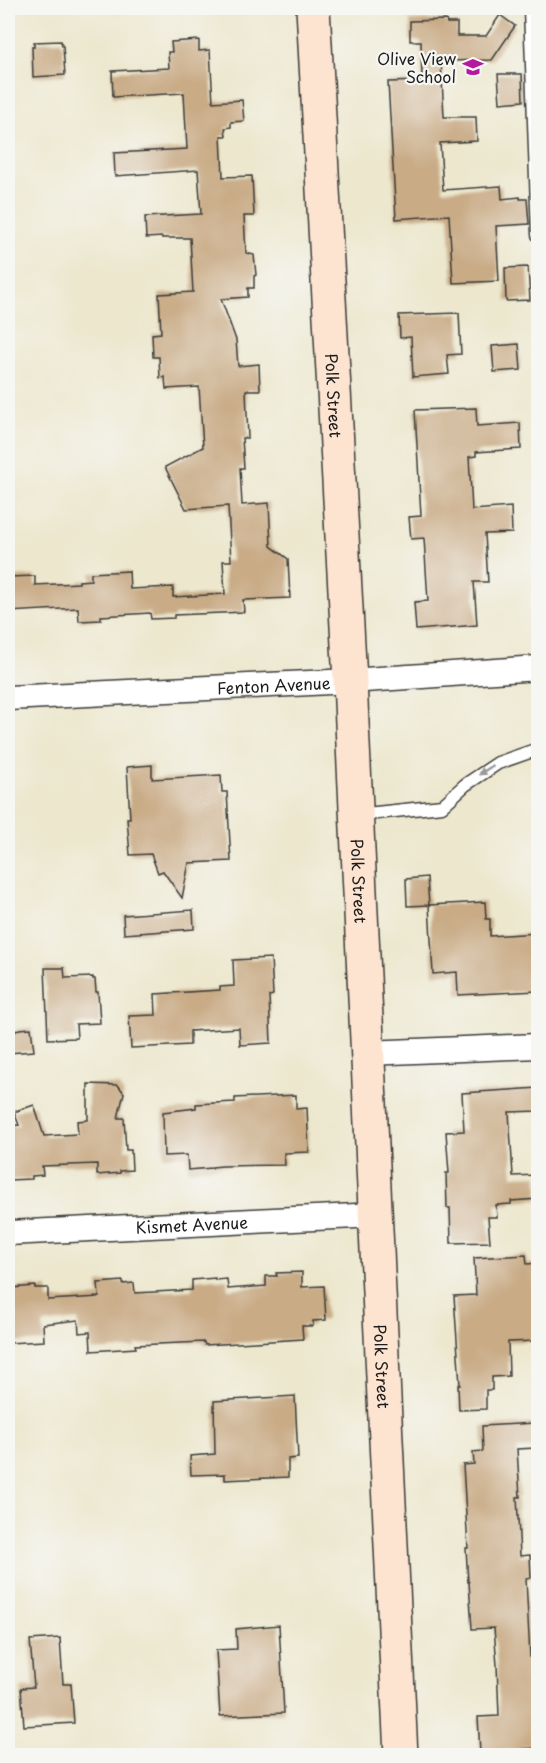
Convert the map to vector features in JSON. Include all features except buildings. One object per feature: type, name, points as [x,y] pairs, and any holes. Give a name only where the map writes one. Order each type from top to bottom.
[{"type":"street","name":"Polk Street","points":[[313,8],[377,1215],[401,1755]]},
{"type":"street","name":"Fenton Avenue","points":[[8,698],[350,681],[538,668]]},
{"type":"street","points":[[367,1053],[538,1046]]},
{"type":"street","name":"Kismet Avenue","points":[[8,1233],[377,1215]]},
{"type":"lane","points":[[530,8],[538,235]]},
{"type":"lane","points":[[356,815],[442,806],[465,785],[498,763],[538,749]]},
{"type":"place","name":"Olive View School","points":[[473,67]]}]
